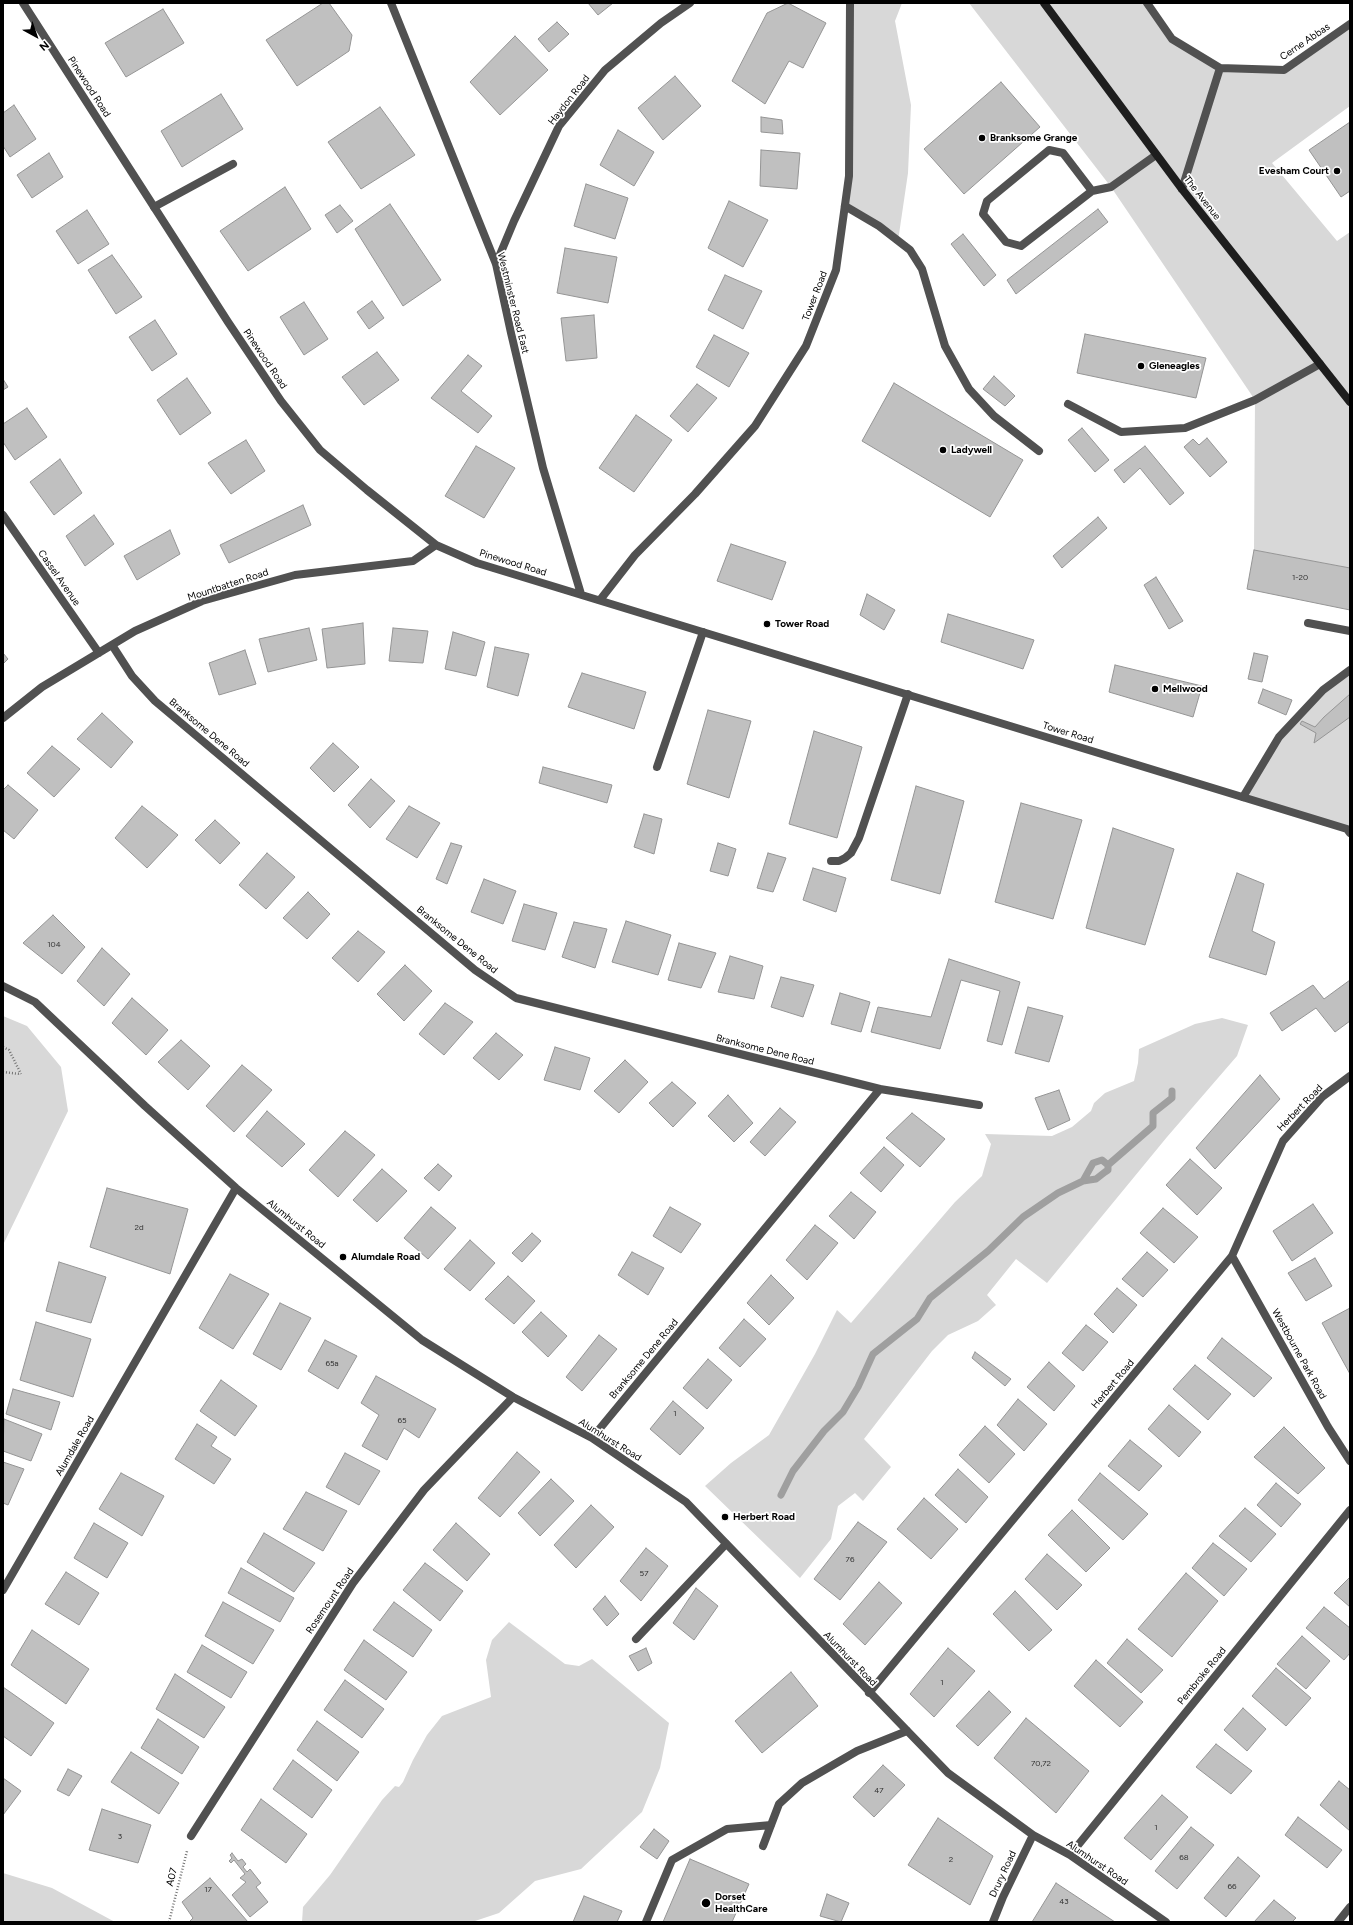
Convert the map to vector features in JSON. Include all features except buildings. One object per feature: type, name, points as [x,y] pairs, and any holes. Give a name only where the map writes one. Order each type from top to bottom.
[{"type":"main road","name":"The Avenue","points":[[1044,3],[1182,189],[1350,402]]},
{"type":"street","name":"Pinewood Road","points":[[23,3],[281,401],[320,450],[436,545],[477,563],[600,600]]},
{"type":"street","name":"Westminster Road East","points":[[391,3],[496,264],[510,333],[544,468],[581,594]]},
{"type":"street","name":"Haydon Road","points":[[496,264],[514,221],[559,126],[605,70],[661,23],[690,3]]},
{"type":"street","name":"Tower Road","points":[[850,3],[849,176],[836,270],[806,346],[755,426],[695,494],[635,555],[600,600],[1347,829],[1350,833]]},
{"type":"street","name":"Cerne Abbas","points":[[1147,3],[1172,39],[1220,68],[1284,70],[1350,24]]},
{"type":"street","points":[[1182,189],[1220,68]]},
{"type":"street","points":[[1092,191],[1063,153],[1049,150],[987,201],[983,214],[1006,242],[1021,246],[1092,191],[1111,187],[1156,155]]},
{"type":"street","points":[[154,207],[233,164]]},
{"type":"street","points":[[845,206],[879,226],[910,250],[922,269],[945,346],[969,389],[994,416],[1039,451]]},
{"type":"street","points":[[1068,404],[1120,432],[1185,428],[1255,400],[1320,364]]},
{"type":"street","name":"Cassel Avenue","points":[[3,515],[99,654]]},
{"type":"street","name":"Mountbatten Road","points":[[3,718],[42,687],[135,631],[202,602],[294,575],[413,561],[436,545]]},
{"type":"street","points":[[1308,623],[1350,631]]},
{"type":"street","points":[[657,767],[703,632]]},
{"type":"street","name":"Branksome Dene Road","points":[[112,645],[132,676],[155,700],[475,970],[516,998],[880,1089],[980,1105]]},
{"type":"street","points":[[1243,797],[1279,737],[1323,690],[1350,670]]},
{"type":"street","points":[[831,861],[839,861],[845,858],[851,853],[859,838],[908,694]]},
{"type":"street","name":"Alumhurst Road","points":[[3,986],[35,1002],[145,1106],[236,1188],[422,1340],[513,1397],[592,1438],[686,1502],[948,1773],[1033,1835],[1070,1855],[1166,1922]]},
{"type":"street","name":"Herbert Road","points":[[869,1693],[1232,1256],[1283,1141],[1322,1097],[1350,1076]]},
{"type":"street","name":"Branksome Dene Road","points":[[592,1438],[880,1089]]},
{"type":"street","name":"Alumdale Road","points":[[3,1590],[236,1188]]},
{"type":"street","name":"Westbourne Park Road","points":[[1232,1256],[1328,1427],[1350,1461]]},
{"type":"street","name":"Rosemount Road","points":[[190,1836],[353,1583],[424,1490],[513,1397]]},
{"type":"street","name":"Pembroke Road","points":[[1070,1855],[1350,1510]]},
{"type":"street","points":[[636,1639],[726,1544]]},
{"type":"street","points":[[763,1846],[779,1804],[802,1783],[857,1751],[907,1731]]},
{"type":"street","points":[[646,1922],[672,1860],[727,1829],[771,1825]]},
{"type":"street","name":"Drury Road","points":[[993,1922],[1003,1897],[1033,1835]]},
{"type":"street","points":[[1338,1922],[1350,1907]]},
{"type":"path","points":[[3,1048],[9,1050],[21,1074],[3,1072]]},
{"type":"path","name":"A07","points":[[169,1922],[190,1836]]},
{"type":"shaded area","points":[[850,3],[902,3],[895,21],[911,105],[908,173],[898,241],[845,206]]},
{"type":"shaded area","points":[[969,3],[1147,3],[1172,39],[1220,68],[1284,70],[1350,24],[1350,106],[1272,163],[1337,241],[1350,232],[1350,568],[1254,550],[1255,400],[1111,187]]},
{"type":"shaded area","points":[[1350,670],[1350,833],[1243,797],[1279,737],[1323,690]]},
{"type":"shaded area","points":[[3,1016],[27,1026],[61,1067],[68,1111],[3,1245]]},
{"type":"shaded area","points":[[1222,1018],[1248,1025],[1237,1056],[1167,1137],[1047,1283],[1016,1259],[987,1295],[996,1305],[978,1321],[948,1335],[932,1351],[864,1439],[891,1467],[863,1501],[855,1493],[838,1506],[831,1539],[800,1578],[705,1486],[731,1463],[769,1435],[815,1354],[837,1310],[851,1323],[955,1202],[982,1176],[991,1144],[985,1134],[1052,1136],[1072,1127],[1091,1111],[1094,1103],[1105,1093],[1134,1081],[1139,1049],[1195,1024]]},
{"type":"shaded area","points":[[509,1622],[565,1664],[579,1666],[592,1659],[669,1723],[660,1768],[642,1812],[581,1869],[535,1881],[499,1913],[472,1922],[302,1922],[303,1907],[330,1875],[382,1800],[395,1786],[399,1787],[403,1782],[427,1735],[442,1716],[491,1697],[486,1660],[492,1640]]},
{"type":"shaded area","points":[[3,1873],[52,1888],[115,1922],[3,1922]]},
{"type":"waterway","points":[[781,1495],[793,1471],[824,1431],[843,1412],[858,1387],[873,1354],[917,1319],[930,1298],[988,1251],[1023,1217],[1058,1193],[1083,1181],[1096,1179],[1108,1170],[1108,1165],[1153,1126],[1153,1113],[1172,1098],[1172,1091]]},
{"type":"waterway","points":[[1083,1181],[1093,1163],[1102,1160],[1108,1165]]},
{"type":"place","name":"Branksome Grange","points":[[982,138]]},
{"type":"place","name":"Evesham Court","points":[[1337,171]]},
{"type":"place","name":"Gleneagles","points":[[1141,366]]},
{"type":"place","name":"Ladywell","points":[[943,450]]},
{"type":"place","name":"Tower Road","points":[[767,624]]},
{"type":"place","name":"Mellwood","points":[[1155,689]]},
{"type":"place","name":"Alumdale Road","points":[[343,1257]]},
{"type":"place","name":"Herbert Road","points":[[725,1517]]},
{"type":"place","name":"Dorset HealthCare","points":[[706,1903]]}]
